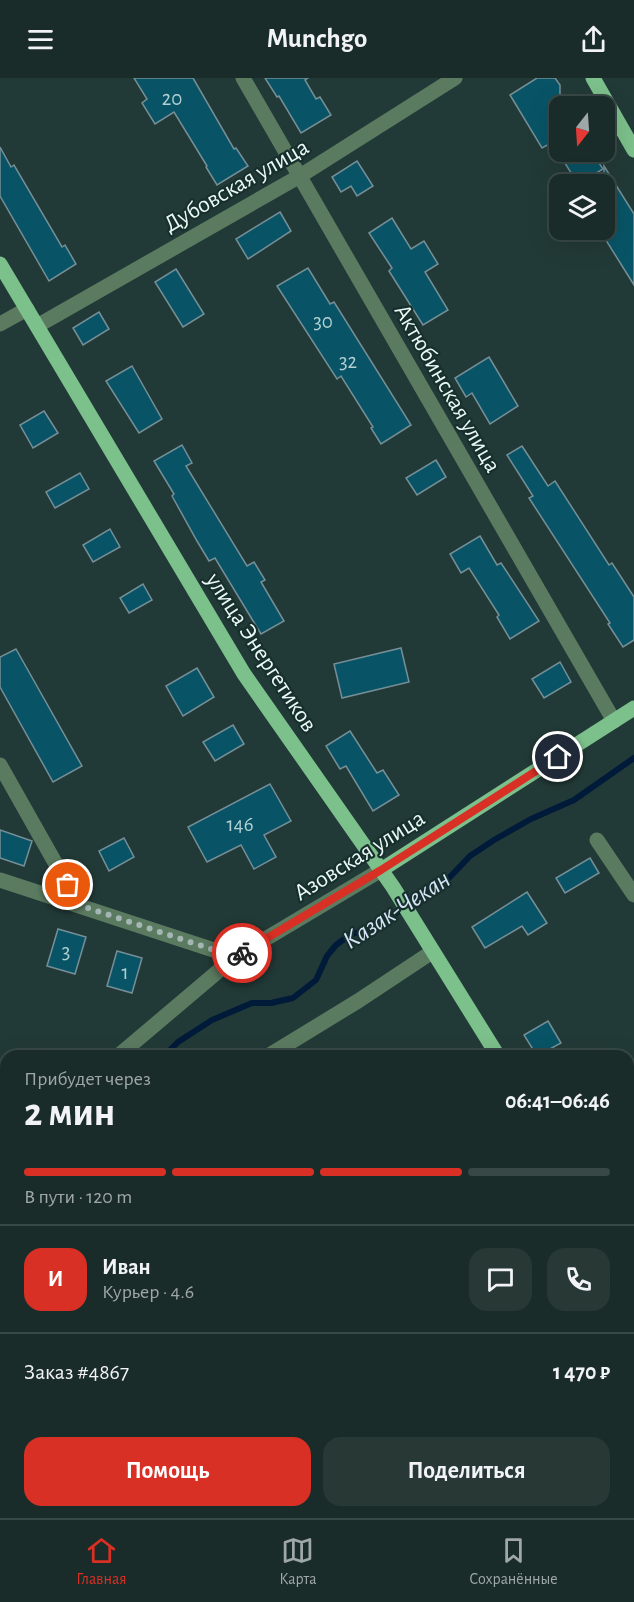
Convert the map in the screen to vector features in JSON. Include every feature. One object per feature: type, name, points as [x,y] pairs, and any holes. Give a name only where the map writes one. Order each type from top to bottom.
[{"type":"main road","points":[[592,78],[634,150]]},
{"type":"main road","name":"улица Энергетиков","points":[[0,264],[244,674],[393,887],[494,1050]]},
{"type":"main road","name":"Азовская улица","points":[[381,870],[634,708]]},
{"type":"street","name":"Актюбинская улица","points":[[243,78],[614,721]]},
{"type":"street","name":"Дубовская улица","points":[[37,326],[300,176],[455,78]]},
{"type":"street","points":[[0,324],[27,309]]},
{"type":"street","points":[[0,765],[79,905]]},
{"type":"street","points":[[597,840],[634,895]]},
{"type":"street","name":"Азовская улица","points":[[125,1050],[235,957],[381,870]]},
{"type":"street","points":[[0,880],[235,957]]},
{"type":"street","points":[[278,1050],[432,952]]},
{"type":"building","points":[[134,78],[193,78],[234,149],[236,148],[248,166],[217,185],[174,112],[155,124],[142,103],[147,99]]},
{"type":"building","points":[[265,78],[308,78],[305,80],[316,99],[320,97],[331,115],[301,133],[279,96],[277,97]]},
{"type":"building","points":[[537,78],[555,78],[560,85],[560,96],[549,96],[549,144],[542,148],[510,95]]},
{"type":"building","points":[[0,147],[11,167],[14,165],[62,247],[65,245],[76,264],[49,281],[0,196]]},
{"type":"building","points":[[357,161],[373,186],[357,196],[351,186],[341,192],[332,177]]},
{"type":"building","points":[[564,162],[598,162],[603,169],[595,174],[572,174]]},
{"type":"building","points":[[615,184],[634,214],[634,285],[606,240],[615,240]]},
{"type":"building","points":[[280,212],[291,231],[248,259],[236,239]]},
{"type":"building","points":[[392,218],[411,249],[424,241],[438,264],[425,272],[448,310],[423,325],[389,271],[392,268],[369,233]]},
{"type":"building","points":[[308,268],[330,304],[334,302],[411,425],[381,444],[341,376],[337,379],[277,286]]},
{"type":"building","points":[[176,269],[204,314],[183,327],[155,282]]},
{"type":"building","points":[[99,312],[109,329],[83,345],[73,328]]},
{"type":"building","points":[[489,357],[518,406],[490,424],[472,393],[466,397],[455,378]]},
{"type":"building","points":[[132,366],[162,419],[139,433],[106,381]]},
{"type":"building","points":[[44,411],[58,433],[33,448],[20,425]]},
{"type":"building","points":[[182,445],[192,463],[186,466],[247,566],[254,562],[265,580],[261,582],[284,621],[261,634],[215,558],[209,561],[154,461]]},
{"type":"building","points":[[522,446],[548,486],[555,481],[609,565],[612,563],[634,597],[634,640],[623,647],[608,624],[610,623],[529,498],[533,496],[507,455]]},
{"type":"building","points":[[436,460],[446,477],[417,495],[406,478]]},
{"type":"building","points":[[80,473],[89,489],[55,508],[46,492]]},
{"type":"building","points":[[110,529],[120,547],[93,562],[83,545]]},
{"type":"building","points":[[480,536],[497,565],[501,563],[539,621],[510,639],[497,617],[499,615],[469,568],[461,573],[450,554]]},
{"type":"building","points":[[143,584],[152,600],[129,613],[120,598]]},
{"type":"building","points":[[401,648],[409,682],[342,698],[334,664]]},
{"type":"building","points":[[16,649],[82,766],[53,782],[0,687],[0,657]]},
{"type":"building","points":[[560,662],[571,682],[544,698],[532,679]]},
{"type":"building","points":[[197,668],[214,697],[183,716],[166,686]]},
{"type":"building","points":[[233,725],[244,744],[215,761],[203,742]]},
{"type":"building","points":[[350,731],[377,773],[383,770],[399,795],[373,811],[346,766],[340,769],[326,746]]},
{"type":"building","points":[[270,784],[291,821],[264,835],[276,857],[254,869],[241,845],[207,862],[188,827]]},
{"type":"building","points":[[0,830],[32,841],[24,866],[0,858]]},
{"type":"building","points":[[124,838],[134,857],[109,871],[99,851]]},
{"type":"building","points":[[590,858],[599,873],[565,893],[556,878]]},
{"type":"building","points":[[527,892],[547,923],[528,935],[522,926],[485,948],[472,927]]},
{"type":"building","points":[[58,929],[86,937],[75,974],[47,966]]},
{"type":"building","points":[[117,951],[142,958],[132,993],[107,986]]},
{"type":"building","points":[[548,1021],[561,1043],[548,1050],[533,1050],[524,1035]]},
{"type":"waterway","name":"Казак-Чекан","points":[[170,1050],[178,1042],[212,1020],[252,1003],[271,1003],[293,998],[316,980],[327,956],[336,945],[351,934],[370,930],[449,878],[470,856],[494,840],[531,819],[574,800],[634,758]]},
{"type":"way so far","points":[[68,885],[79,905],[235,957],[242,953]]},
{"type":"route","points":[[242,953],[381,870],[558,757]]}]
